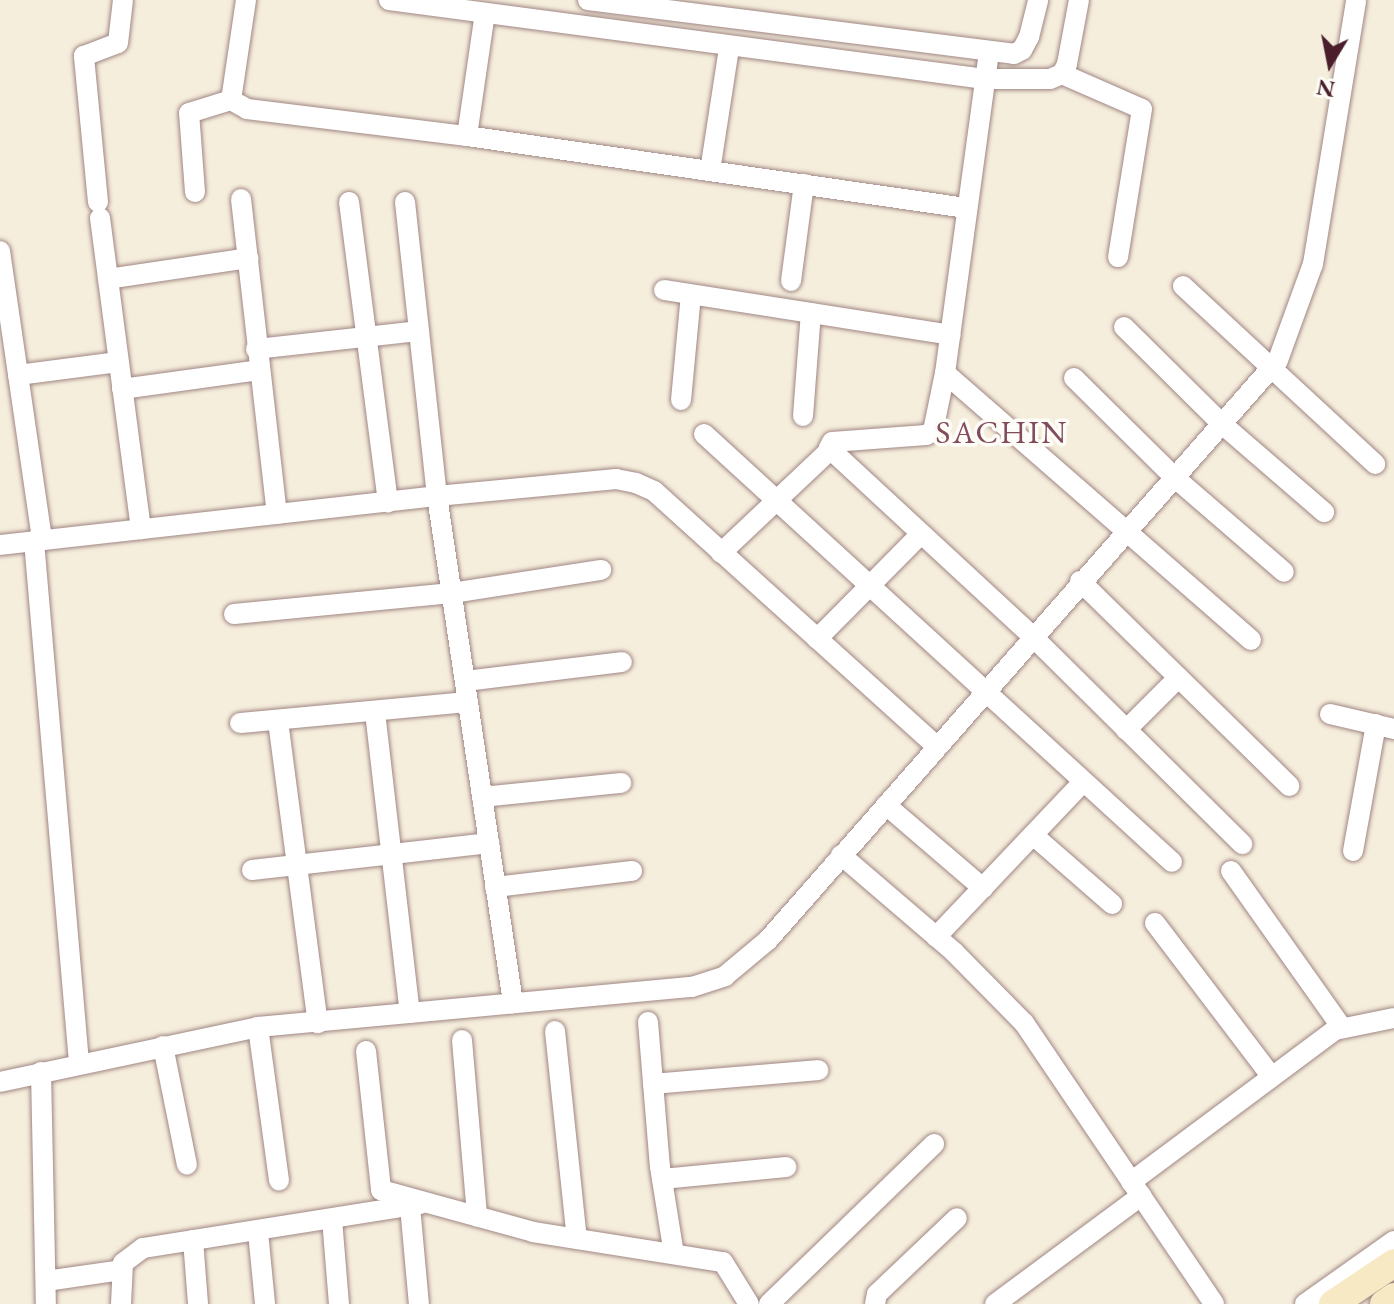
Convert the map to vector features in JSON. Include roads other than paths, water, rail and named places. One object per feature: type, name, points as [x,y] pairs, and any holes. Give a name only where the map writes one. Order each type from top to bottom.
[{"type":"main road","points":[[1333,1304],[1394,1263]]},
{"type":"main road","points":[[1384,1304],[1394,1297]]},
{"type":"street","points":[[123,0],[118,43],[84,56],[99,210],[141,529]]},
{"type":"street","points":[[231,100],[246,0]]},
{"type":"street","points":[[389,0],[729,48],[985,79],[1050,79],[1062,74],[1142,109],[1118,257]]},
{"type":"street","points":[[588,0],[1014,54],[1022,50],[1038,0]]},
{"type":"street","points":[[1062,74],[1079,0]]},
{"type":"street","points":[[0,1082],[258,1027],[692,987],[725,976],[768,940],[1080,581],[1271,369],[1282,349],[1313,264],[1356,0]]},
{"type":"street","points":[[467,136],[485,13]]},
{"type":"street","points":[[710,171],[729,48]]},
{"type":"street","points":[[721,553],[830,450],[832,442],[926,435],[933,431],[945,373],[989,52]]},
{"type":"street","points":[[195,192],[189,113],[231,100],[247,109],[467,136],[966,208]]},
{"type":"street","points":[[791,281],[804,184]]},
{"type":"street","points":[[241,199],[277,514]]},
{"type":"street","points":[[349,202],[388,502]]},
{"type":"street","points":[[405,202],[437,496],[513,1003]]},
{"type":"street","points":[[0,251],[13,382],[38,540],[79,1063]]},
{"type":"street","points":[[108,279],[248,258]]},
{"type":"street","points":[[1183,286],[1375,464]]},
{"type":"street","points":[[664,290],[950,335]]},
{"type":"street","points":[[681,400],[691,295]]},
{"type":"street","points":[[803,416],[811,313]]},
{"type":"street","points":[[1124,327],[1222,424],[1324,512]]},
{"type":"street","points":[[256,349],[419,331]]},
{"type":"street","points":[[13,382],[118,362]]},
{"type":"street","points":[[122,389],[259,370]]},
{"type":"street","points":[[945,373],[1251,640]]},
{"type":"street","points":[[1074,378],[1174,477],[1284,572]]},
{"type":"street","points":[[704,434],[1082,783],[1172,862]]},
{"type":"street","points":[[830,450],[1032,636],[1242,844]]},
{"type":"street","points":[[0,545],[437,496],[616,479],[636,483],[654,491],[936,746]]},
{"type":"street","points":[[817,639],[921,534]]},
{"type":"street","points":[[234,614],[452,593],[601,570]]},
{"type":"street","points":[[1080,581],[1289,786]]},
{"type":"street","points":[[240,723],[375,712],[466,691],[622,662]]},
{"type":"street","points":[[1126,730],[1178,678]]},
{"type":"street","points":[[375,712],[410,1013]]},
{"type":"street","points":[[1330,714],[1385,726],[1353,851]]},
{"type":"street","points":[[278,721],[318,1023]]},
{"type":"street","points":[[482,797],[621,783]]},
{"type":"street","points":[[936,937],[1082,783]]},
{"type":"street","points":[[886,805],[983,888]]},
{"type":"street","points":[[1033,835],[1112,904]]},
{"type":"street","points":[[252,870],[489,843]]},
{"type":"street","points":[[841,855],[936,937],[1024,1023],[1214,1304]]},
{"type":"street","points":[[495,887],[632,871]]},
{"type":"street","points":[[1231,871],[1342,1028]]},
{"type":"street","points":[[1155,923],[1272,1077]]},
{"type":"street","points":[[995,1304],[1272,1077],[1342,1028],[1394,1018]]},
{"type":"street","points":[[648,1022],[662,1179],[674,1254]]},
{"type":"street","points":[[258,1027],[279,1181]]},
{"type":"street","points":[[555,1031],[577,1239]]},
{"type":"street","points":[[462,1040],[477,1216]]},
{"type":"street","points":[[163,1046],[187,1165]]},
{"type":"street","points":[[366,1051],[381,1190],[419,1204],[577,1239],[723,1262],[749,1304]]},
{"type":"street","points":[[653,1084],[818,1070]]},
{"type":"street","points":[[41,1072],[46,1304]]},
{"type":"street","points":[[769,1304],[934,1144]]},
{"type":"street","points":[[662,1179],[786,1167]]},
{"type":"street","points":[[121,1304],[121,1270],[130,1255],[143,1248],[419,1204]]},
{"type":"street","points":[[419,1204],[419,1304]]},
{"type":"street","points":[[875,1304],[877,1294],[957,1218]]},
{"type":"street","points":[[332,1219],[339,1304]]},
{"type":"street","points":[[258,1232],[265,1304]]},
{"type":"street","points":[[193,1240],[198,1304]]},
{"type":"street","points":[[1305,1304],[1394,1241]]},
{"type":"street","points":[[46,1281],[121,1270]]},
{"type":"district","name":"SACHIN","points":[[1002,432]]}]
